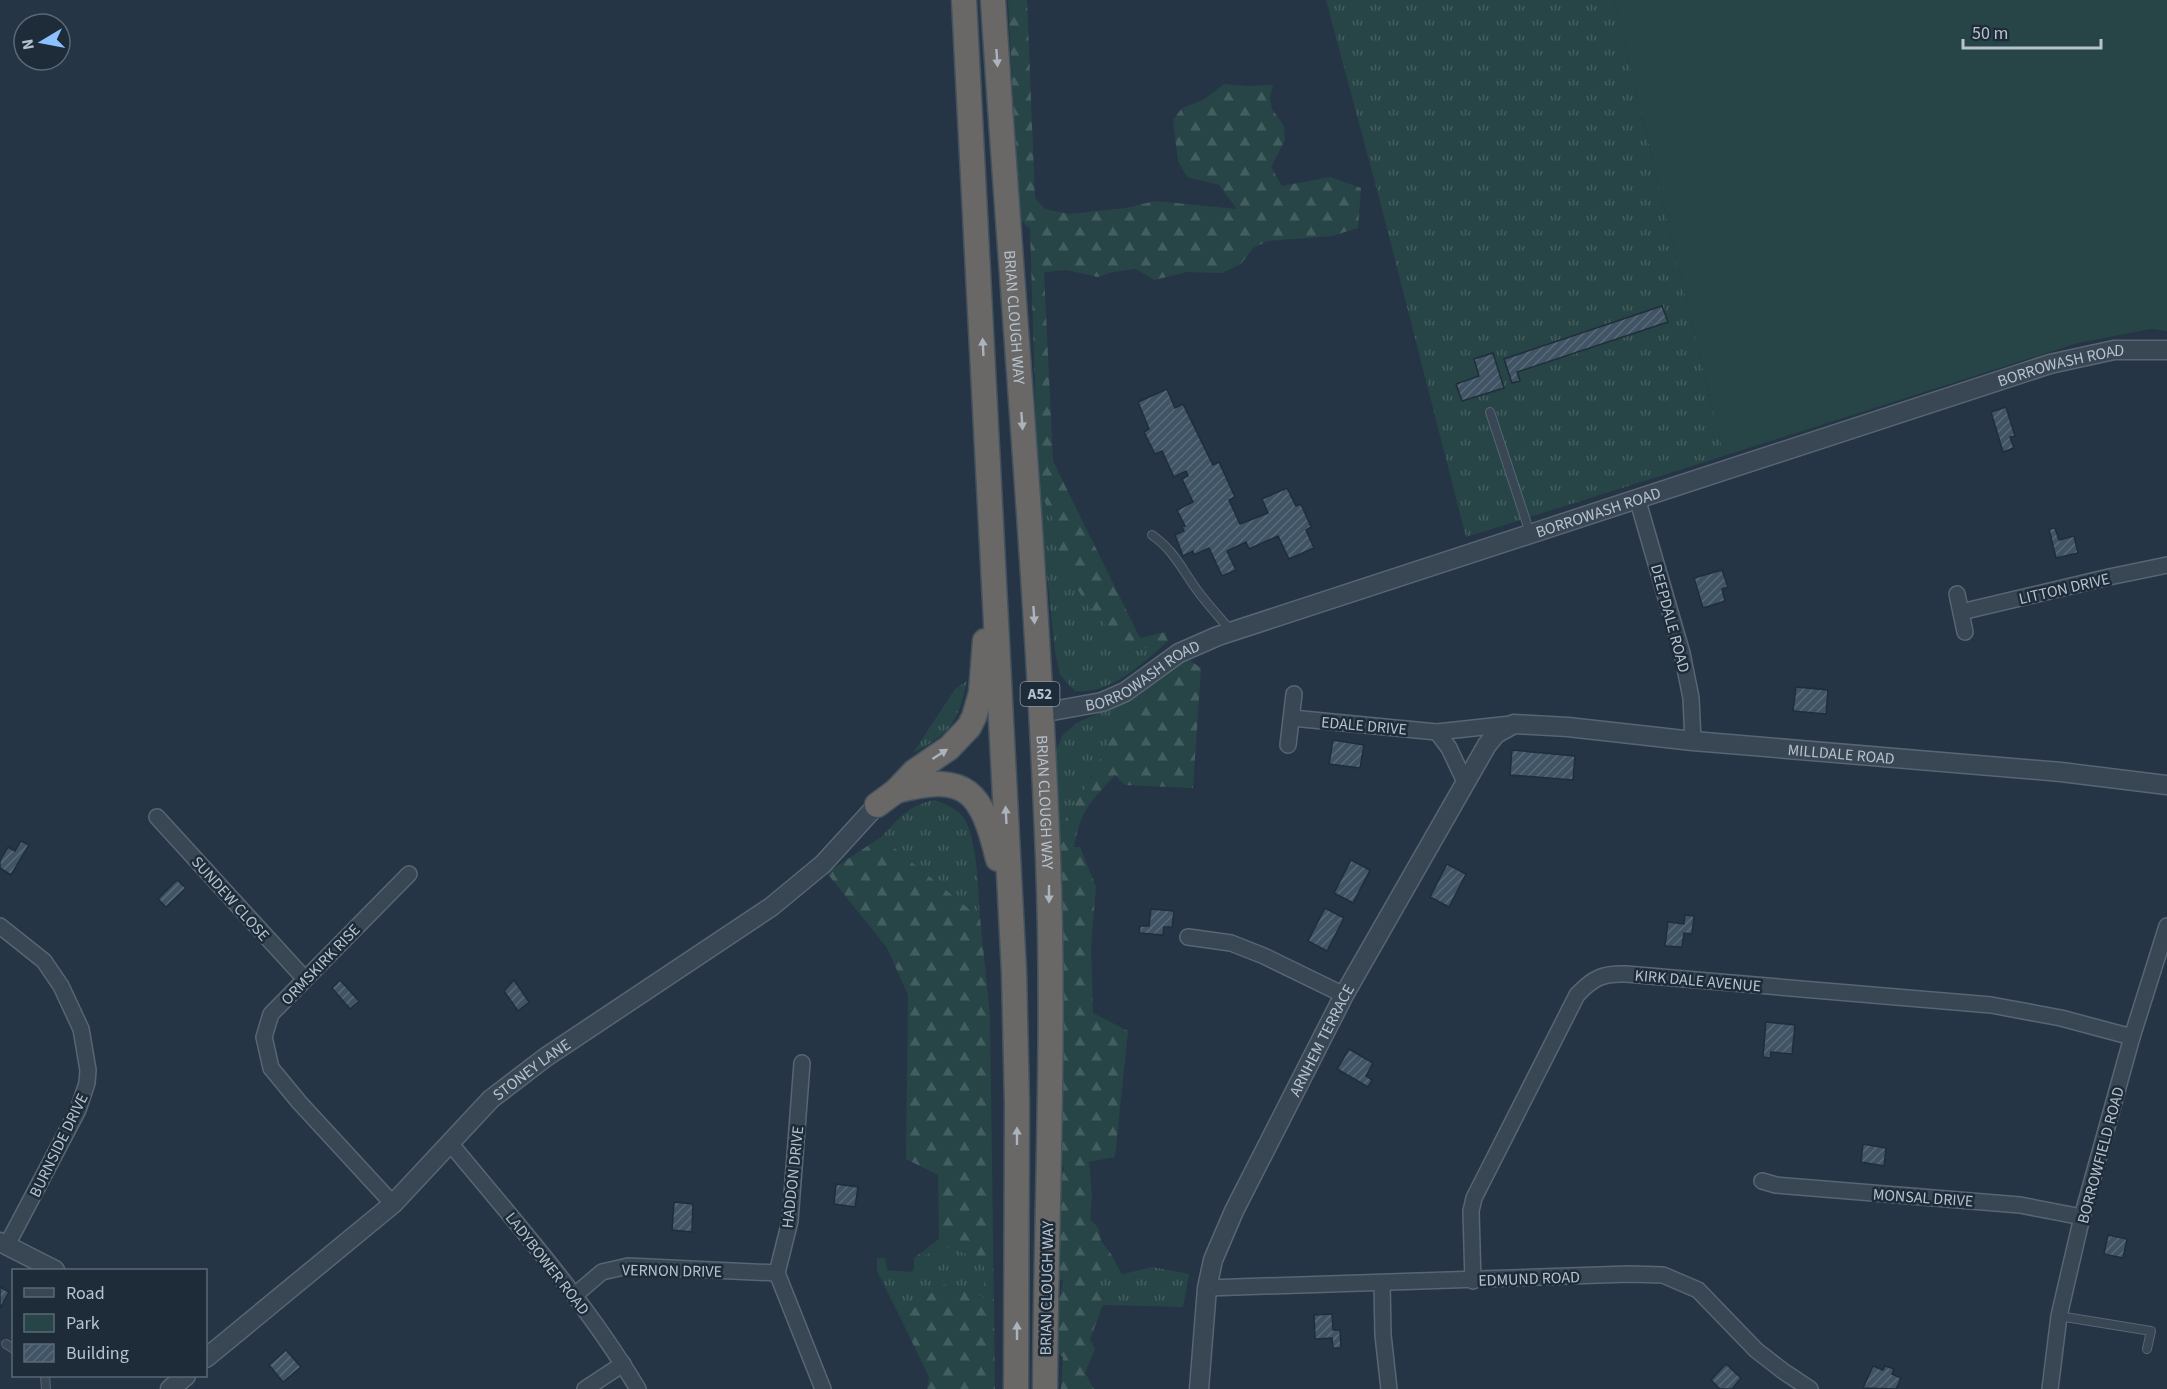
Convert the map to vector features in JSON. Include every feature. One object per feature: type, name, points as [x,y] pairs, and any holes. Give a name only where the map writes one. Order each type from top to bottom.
[{"type":"highway","name":"BRIAN CLOUGH WAY","points":[[964,0],[1012,917],[1017,1115],[1016,1389]]},
{"type":"highway","name":"BRIAN CLOUGH WAY","points":[[993,0],[1041,713],[1048,861],[1050,1014],[1045,1389]]},
{"type":"highway","points":[[877,806],[896,791],[914,772],[960,738],[969,727],[978,706],[986,632],[988,477]]},
{"type":"highway","points":[[896,791],[922,784],[942,783],[958,786],[973,797],[982,808],[991,831],[1012,917]]},
{"type":"street","name":"BORROWASH ROAD","points":[[1041,713],[1102,702],[1125,692],[1179,653],[1232,632],[2050,364],[2114,350],[2167,350]]},
{"type":"street","name":"DEEPDALE ROAD","points":[[1637,498],[1682,653],[1691,699],[1694,741]]},
{"type":"street","name":"LITTON DRIVE","points":[[1961,612],[2167,565]]},
{"type":"street","points":[[1957,594],[1965,632]]},
{"type":"street","points":[[1288,745],[1294,694]]},
{"type":"street","name":"EDALE DRIVE","points":[[1292,718],[1437,732],[1514,724]]},
{"type":"street","name":"MILLDALE ROAD","points":[[1514,724],[2061,772],[2167,785]]},
{"type":"street","name":"ARNHEM TERRACE","points":[[1199,1389],[1207,1288],[1213,1260],[1234,1211],[1344,996],[1465,782],[1496,734],[1514,724]]},
{"type":"street","points":[[1437,732],[1449,748],[1465,782]]},
{"type":"street","name":"STONEY LANE","points":[[207,1357],[393,1204],[490,1099],[546,1056],[771,907],[823,864],[877,806]]},
{"type":"street","name":"SUNDEW CLOSE","points":[[157,817],[305,979]]},
{"type":"street","name":"ORMSKIRK RISE","points":[[393,1204],[299,1102],[271,1068],[264,1037],[271,1014],[409,874]]},
{"type":"street","name":"BURNSIDE DRIVE","points":[[0,926],[44,961],[62,986],[81,1029],[88,1070],[87,1083],[78,1110],[3,1244]]},
{"type":"street","name":"BORROWFIELD ROAD","points":[[2050,1389],[2059,1316],[2082,1217],[2132,1037],[2167,926]]},
{"type":"street","points":[[1188,937],[1231,943],[1264,956],[1344,996]]},
{"type":"street","name":"KIRK DALE AVENUE","points":[[1473,1281],[1471,1211],[1474,1198],[1577,995],[1597,977],[1610,973],[1991,1005],[2061,1018],[2132,1037]]},
{"type":"street","name":"HADDON DRIVE","points":[[777,1273],[790,1221],[802,1063]]},
{"type":"street","name":"LADYBOWER ROAD","points":[[450,1143],[575,1294],[638,1389]]},
{"type":"street","name":"MONSAL DRIVE","points":[[1762,1182],[2020,1205],[2082,1217]]},
{"type":"street","points":[[3,1244],[53,1269]]},
{"type":"street","name":"VERNON DRIVE","points":[[575,1294],[602,1272],[628,1266],[777,1273]]},
{"type":"street","points":[[777,1273],[824,1389]]},
{"type":"street","name":"EDMUND ROAD","points":[[1207,1288],[1473,1281],[1629,1274],[1663,1275],[1698,1290],[1756,1350],[1810,1389]]},
{"type":"street","points":[[1382,1283],[1383,1335],[1389,1389]]},
{"type":"street","points":[[585,1389],[623,1364]]},
{"type":"street","points":[[170,1389],[185,1377]]},
{"type":"lane","points":[[1490,412],[1530,533]]},
{"type":"lane","points":[[1152,535],[1166,545],[1199,593],[1232,632]]},
{"type":"lane","points":[[2059,1316],[2151,1331],[2147,1349]]},
{"type":"lane","points":[[6,1344],[12,1348]]},
{"type":"green space","points":[[1008,0],[1027,0],[1035,198],[1045,209],[1069,214],[1126,208],[1155,201],[1237,209],[1219,185],[1187,177],[1178,161],[1173,120],[1182,108],[1203,100],[1224,84],[1273,85],[1270,98],[1272,109],[1284,126],[1285,140],[1271,167],[1282,186],[1330,177],[1361,188],[1358,228],[1332,236],[1268,241],[1253,248],[1241,264],[1222,273],[1187,272],[1154,280],[1136,269],[1113,272],[1098,277],[1066,270],[1044,272],[1053,461],[1140,638],[1165,632],[1168,641],[1130,653],[1085,602],[1057,553],[1059,531],[1038,488],[1030,229],[1019,219]]},
{"type":"green space","points":[[1326,0],[1614,0],[1724,456],[1466,537]]},
{"type":"green space","points":[[1614,0],[2167,0],[2167,331],[2151,329],[2078,343],[1724,456]]},
{"type":"green space","points":[[1038,488],[1059,531],[1057,554],[1129,653],[1168,641],[1126,676],[1101,688],[1075,691],[1060,675],[1055,652]]},
{"type":"green space","points":[[1185,657],[1201,668],[1193,788],[1125,785],[1115,775],[1083,815],[1074,847],[1080,847],[1096,887],[1091,946],[1093,1013],[1128,1031],[1115,1157],[1089,1162],[1092,1196],[1090,1219],[1099,1229],[1101,1241],[1122,1275],[1099,1280],[1103,1305],[1090,1339],[1095,1349],[1085,1373],[1094,1389],[1061,1389],[1063,1357],[1052,1349],[1049,1300],[1060,1297],[1063,1281],[1053,1276],[1055,1201],[1064,1168],[1056,1157],[1064,1026],[1057,992],[1063,929],[1053,854],[1066,818],[1088,784],[1121,716],[1157,676]]},
{"type":"green space","points":[[967,681],[960,707],[951,725],[936,739],[913,753],[955,689]]},
{"type":"green space","points":[[1140,695],[1121,716],[1088,784],[1066,818],[1053,854],[1055,753],[1062,736],[1076,723]]},
{"type":"green space","points":[[935,800],[957,811],[968,826],[976,866],[980,918],[881,837],[911,809]]},
{"type":"green space","points":[[881,837],[980,918],[990,1016],[995,1389],[927,1389],[929,1377],[901,1319],[942,1284],[984,1297],[984,1262],[951,1247],[914,1258],[939,1239],[938,1175],[906,1159],[908,995],[887,948],[827,873]]},
{"type":"green space","points":[[951,1247],[984,1262],[984,1297],[942,1284],[901,1319],[877,1271],[877,1258],[885,1258],[887,1270],[912,1272],[914,1258]]},
{"type":"green space","points":[[1152,1267],[1189,1274],[1183,1307],[1103,1305],[1099,1280]]},
{"type":"building","points":[[1662,306],[1668,322],[1517,372],[1520,381],[1512,383],[1504,359]]},
{"type":"building","points":[[1493,353],[1504,388],[1462,401],[1456,384],[1479,376],[1474,359]]},
{"type":"building","points":[[1167,389],[1175,408],[1183,404],[1213,465],[1219,462],[1235,497],[1229,500],[1240,524],[1268,513],[1262,499],[1287,488],[1296,506],[1301,504],[1311,527],[1306,530],[1314,548],[1289,559],[1278,536],[1249,549],[1246,542],[1227,551],[1236,570],[1222,576],[1209,548],[1194,555],[1193,551],[1183,556],[1175,535],[1184,531],[1182,527],[1185,526],[1177,510],[1193,502],[1182,479],[1188,476],[1186,471],[1174,477],[1162,451],[1155,454],[1144,432],[1149,429],[1138,402]]},
{"type":"building","points":[[2006,407],[2015,436],[2010,437],[2014,448],[2003,452],[1991,412]]},
{"type":"building","points":[[2055,528],[2059,540],[2074,536],[2078,553],[2056,558],[2049,529]]},
{"type":"building","points":[[1722,570],[1728,587],[1722,589],[1725,601],[1703,608],[1694,578]]},
{"type":"building","points":[[1796,687],[1828,690],[1826,714],[1793,711]]},
{"type":"building","points":[[1333,740],[1364,745],[1360,768],[1329,764]]},
{"type":"building","points":[[1512,750],[1575,756],[1573,780],[1510,775]]},
{"type":"building","points":[[21,841],[29,845],[11,875],[0,868],[0,861],[8,847],[15,851]]},
{"type":"building","points":[[1351,860],[1370,870],[1353,903],[1334,893]]},
{"type":"building","points":[[1447,864],[1466,874],[1449,907],[1430,897]]},
{"type":"building","points":[[177,880],[186,888],[166,907],[158,899]]},
{"type":"building","points":[[1325,908],[1344,918],[1327,951],[1308,941]]},
{"type":"building","points":[[1151,909],[1174,911],[1172,927],[1164,927],[1163,935],[1139,933],[1140,926],[1149,926]]},
{"type":"building","points":[[1685,915],[1694,916],[1692,934],[1684,933],[1682,947],[1665,946],[1668,922],[1684,924]]},
{"type":"building","points":[[340,980],[359,1001],[350,1009],[332,988]]},
{"type":"building","points":[[514,980],[529,1002],[518,1011],[504,991]]},
{"type":"building","points":[[1766,1022],[1795,1025],[1792,1054],[1771,1052],[1770,1058],[1763,1057]]},
{"type":"building","points":[[1349,1049],[1373,1063],[1366,1076],[1372,1080],[1368,1087],[1337,1069]]},
{"type":"building","points":[[1863,1144],[1886,1148],[1884,1166],[1861,1162]]},
{"type":"building","points":[[836,1184],[858,1187],[855,1207],[834,1204]]},
{"type":"building","points":[[674,1202],[693,1204],[692,1232],[672,1230]]},
{"type":"building","points":[[2108,1235],[2127,1239],[2123,1258],[2104,1254]]},
{"type":"building","points":[[0,1287],[9,1292],[0,1308]]},
{"type":"building","points":[[1332,1314],[1333,1330],[1340,1330],[1341,1348],[1333,1348],[1332,1338],[1315,1339],[1314,1315]]},
{"type":"building","points":[[286,1350],[301,1367],[283,1382],[269,1365]]},
{"type":"building","points":[[1726,1364],[1741,1378],[1732,1389],[1720,1389],[1711,1380]]},
{"type":"building","points":[[1873,1366],[1883,1370],[1885,1366],[1894,1369],[1892,1374],[1901,1378],[1896,1389],[1863,1388]]}]
